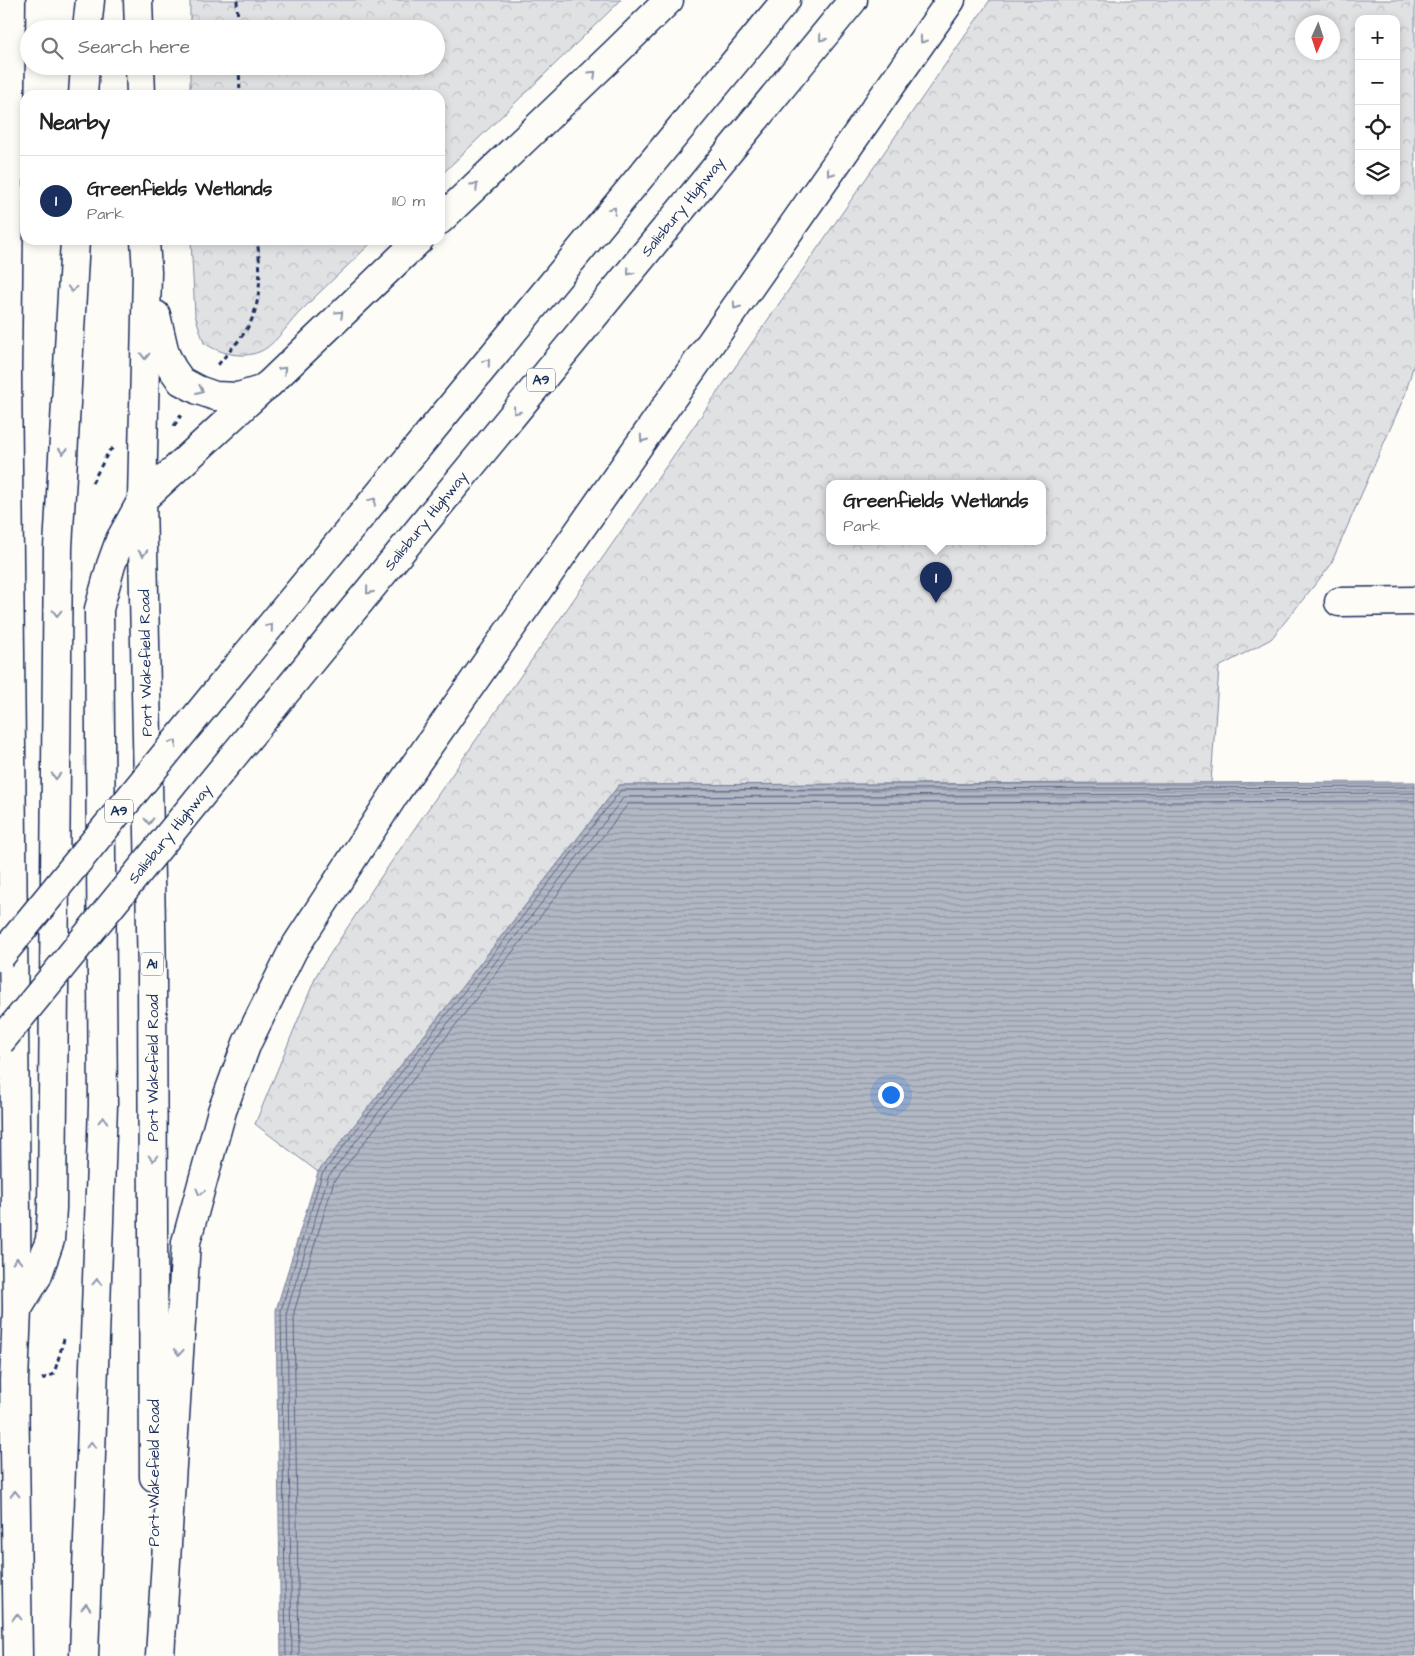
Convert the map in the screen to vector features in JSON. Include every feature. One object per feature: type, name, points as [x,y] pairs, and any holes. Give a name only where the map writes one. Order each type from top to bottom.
[{"type":"main road","points":[[11,0],[7,372],[9,1318],[14,1381],[18,1656]]},
{"type":"main road","points":[[88,20],[90,0]]},
{"type":"main road","points":[[138,0],[139,20]]},
{"type":"main road","points":[[445,215],[669,0]]},
{"type":"main road","name":"A9","points":[[0,957],[238,664],[786,0]]},
{"type":"main road","name":"Salisbury Highway","points":[[0,1042],[853,0]]},
{"type":"main road","points":[[160,1656],[186,1242],[222,1111],[246,1043],[293,950],[396,792],[951,0]]},
{"type":"main road","points":[[83,90],[84,75]]},
{"type":"main road","points":[[140,75],[141,90]]},
{"type":"main road","points":[[9,1318],[36,1277],[50,1240],[52,1208],[58,548],[75,245]]},
{"type":"main road","name":"Port Wakefield Road","points":[[146,245],[142,500],[152,984],[155,1656]]},
{"type":"main road","points":[[84,1656],[103,1105],[99,609],[120,540],[142,500],[269,384],[414,245]]},
{"type":"main road","points":[[146,272],[165,354],[181,381],[215,396],[238,397],[261,390]]},
{"type":"main road","points":[[0,416],[7,372]]},
{"type":"main road","points":[[1340,602],[1415,601]]},
{"type":"main road","points":[[0,1512],[16,1578]]},
{"type":"path","points":[[237,0],[238,20]]},
{"type":"path","points":[[239,75],[240,90]]},
{"type":"path","points":[[219,364],[250,325],[253,316],[258,297],[260,262],[258,245]]},
{"type":"green space","points":[[190,0],[621,0],[445,171],[445,90],[190,90],[190,75],[445,75],[445,20],[190,20]]},
{"type":"green space","points":[[990,0],[1415,0],[1415,360],[1405,395],[1330,566],[1271,639],[1219,667],[1211,783],[619,785],[318,1172],[255,1124],[317,974],[376,884]]},
{"type":"green space","points":[[191,245],[369,245],[306,305],[280,336],[259,352],[238,355],[216,350],[204,343],[195,315]]},
{"type":"water","points":[[1415,782],[1415,1656],[281,1656],[276,1310],[318,1172],[619,785]]},
{"type":"place","name":"Greenfields Wetlands","points":[[936,603]]}]
